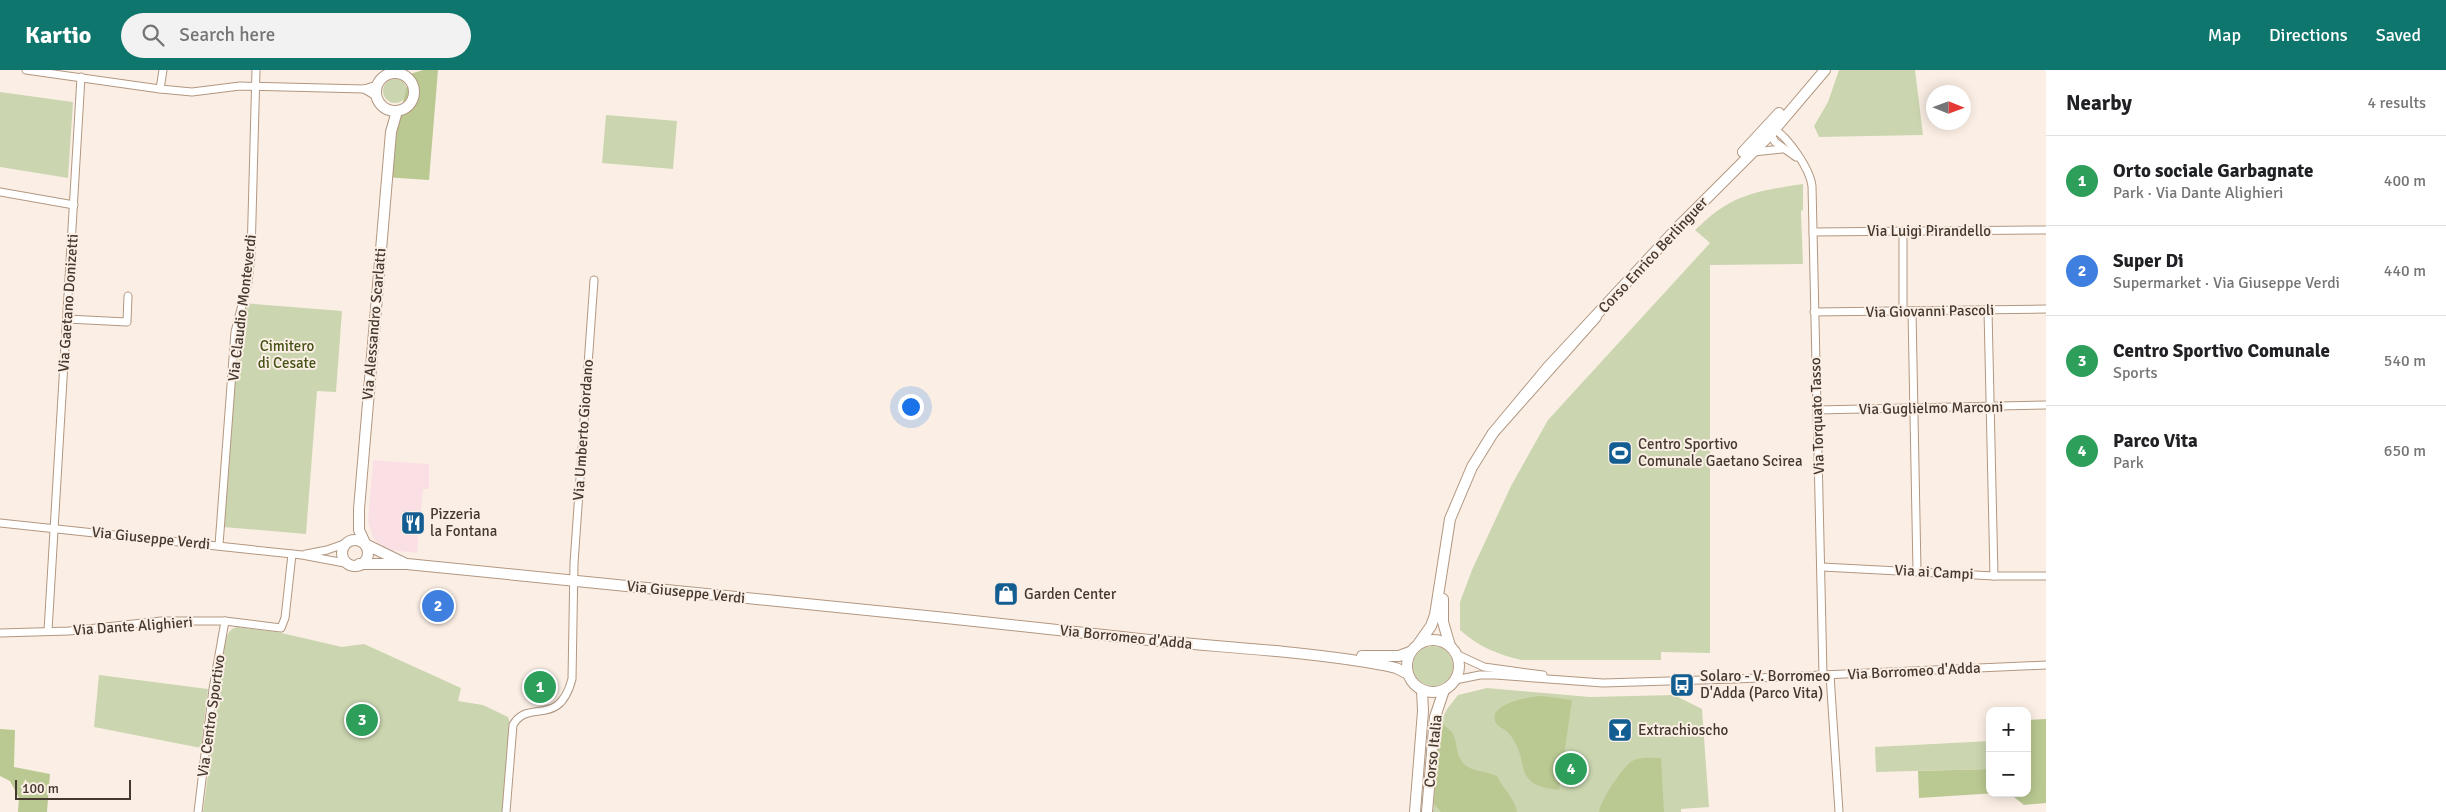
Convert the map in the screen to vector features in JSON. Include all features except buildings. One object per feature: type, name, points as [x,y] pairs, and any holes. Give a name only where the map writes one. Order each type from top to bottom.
[{"type":"street","points":[[26,70],[192,92],[224,87],[328,85],[364,89],[376,96],[382,106],[392,110],[406,107],[414,95],[411,82],[395,71],[380,79],[377,84],[376,96]]},
{"type":"street","points":[[160,89],[163,70]]},
{"type":"street","name":"Via Claudio Monteverdi","points":[[219,545],[235,332],[248,282],[252,255],[256,70]]},
{"type":"street","name":"Corso Enrico Berlinguer","points":[[1711,192],[1737,159],[1785,117],[1824,70]]},
{"type":"street","name":"Corso Enrico Berlinguer","points":[[1420,644],[1431,626],[1434,615],[1445,537],[1457,501],[1472,467],[1494,433],[1526,392],[1711,192],[1752,152],[1824,70]]},
{"type":"street","name":"Via Gaetano Donizetti","points":[[48,631],[81,77]]},
{"type":"street","points":[[364,89],[377,84]]},
{"type":"street","name":"Via Alessandro Scarlatti","points":[[366,544],[359,530],[358,517],[392,110]]},
{"type":"street","points":[[1784,137],[1785,117]]},
{"type":"street","points":[[1771,130],[1782,149],[1801,160]]},
{"type":"street","name":"Via Torquato Tasso","points":[[1771,130],[1784,137],[1801,160],[1811,178],[1826,675],[1839,812]]},
{"type":"street","points":[[1752,152],[1782,149]]},
{"type":"street","points":[[0,192],[74,205]]},
{"type":"street","name":"Via Luigi Pirandello","points":[[1813,232],[2046,230]]},
{"type":"street","points":[[1903,231],[1903,311]]},
{"type":"street","name":"Via Umberto Giordano","points":[[575,580],[577,501],[594,280]]},
{"type":"street","points":[[67,318],[127,322],[128,296]]},
{"type":"street","name":"Via Giovanni Pascoli","points":[[1814,312],[2046,309]]},
{"type":"street","points":[[1988,310],[1994,576]]},
{"type":"street","points":[[1912,311],[1917,570]]},
{"type":"street","name":"Via Guglielmo Marconi","points":[[1817,410],[2046,405]]},
{"type":"street","name":"Corso Enrico Berlinguer","points":[[1453,650],[1445,631],[1442,612],[1449,542],[1457,501]]},
{"type":"street","name":"Via Alessandro Scarlatti","points":[[344,543],[358,517]]},
{"type":"street","name":"Via Giuseppe Verdi","points":[[0,523],[219,545],[302,555],[355,564],[407,564],[964,620]]},
{"type":"street","points":[[354,541],[366,544],[368,554],[366,561],[355,564],[342,559],[344,543],[354,541]]},
{"type":"street","name":"Via Giuseppe Verdi","points":[[302,555],[327,550],[344,543]]},
{"type":"street","name":"Via Giuseppe Verdi","points":[[366,544],[407,564]]},
{"type":"street","name":"Via Dante Alighieri","points":[[0,633],[107,628],[161,621],[225,621],[281,628],[285,618],[292,554]]},
{"type":"street","name":"Via ai Campi","points":[[1822,567],[1917,570],[1994,576],[2046,576]]},
{"type":"street","points":[[506,812],[513,724],[518,716],[529,712],[544,712],[556,707],[568,694],[572,680],[575,580]]},
{"type":"street","name":"Via Borromeo d'Adda","points":[[964,620],[1143,640],[1288,652],[1388,657],[1410,652]]},
{"type":"street","name":"Via Centro Sportivo","points":[[198,812],[213,690],[225,621]]},
{"type":"street","points":[[1435,640],[1453,650],[1459,666],[1455,680],[1444,690],[1435,692],[1422,690],[1411,681],[1408,674],[1407,661],[1410,652],[1420,644],[1435,640]]},
{"type":"street","name":"Via Borromeo d'Adda","points":[[1453,650],[1484,667],[1603,683]]},
{"type":"street","name":"Via Borromeo d'Adda","points":[[1288,652],[1383,664],[1408,674]]},
{"type":"street","name":"Via Borromeo d'Adda","points":[[1455,680],[1480,675],[1495,675],[1603,683],[2046,665]]},
{"type":"street","name":"Corso Italia","points":[[1415,812],[1423,711],[1422,690]]},
{"type":"street","name":"Corso Italia","points":[[1427,812],[1436,716],[1444,690]]},
{"type":"shaded area","points":[[373,460],[429,464],[429,489],[423,489],[417,553],[389,550],[380,546],[373,538],[368,522]]},
{"type":"green space","points":[[423,70],[438,70],[429,180],[384,177],[410,74]]},
{"type":"green space","points":[[1839,70],[1915,70],[1923,135],[1819,137],[1814,126],[1828,102]]},
{"type":"green space","points":[[395,79],[404,82],[407,91],[404,100],[395,103],[386,100],[383,91],[386,82]]},
{"type":"green space","points":[[0,92],[73,102],[68,178],[0,167]]},
{"type":"green space","points":[[606,115],[677,121],[673,169],[602,163]]},
{"type":"green space","name":"Centro Sportivo Comunale Gaetano Scirea","points":[[1803,184],[1803,210],[1801,211],[1803,264],[1710,265],[1710,653],[1661,652],[1661,660],[1521,660],[1489,649],[1467,636],[1460,630],[1460,602],[1472,570],[1511,486],[1548,420],[1710,243],[1695,230],[1719,209],[1741,198],[1761,191]]},
{"type":"green space","name":"Cimitero di Cesate","points":[[243,303],[342,311],[336,392],[317,391],[306,534],[223,527],[235,371],[238,371]]},
{"type":"green space","points":[[237,627],[277,632],[342,647],[364,644],[461,688],[458,701],[483,705],[508,717],[510,723],[503,812],[203,812],[225,644],[230,631]]},
{"type":"green space","points":[[1437,646],[1444,649],[1450,655],[1453,666],[1452,674],[1444,683],[1437,686],[1429,686],[1422,683],[1414,674],[1413,662],[1416,655],[1425,647]]},
{"type":"green space","points":[[99,675],[208,689],[201,748],[94,727]]},
{"type":"green space","points":[[1487,688],[1590,697],[1674,695],[1702,709],[1709,807],[1681,809],[1681,812],[1433,812],[1440,723],[1447,709],[1458,695]]},
{"type":"green space","points":[[1542,696],[1572,700],[1559,790],[1544,787],[1528,778],[1524,772],[1517,746],[1511,736],[1495,722],[1495,713],[1504,705]]},
{"type":"green space","points":[[2046,719],[2046,803],[2024,805],[2014,797],[2031,797],[2031,720]]},
{"type":"green space","points":[[1440,723],[1452,732],[1463,763],[1475,770],[1497,776],[1514,802],[1517,812],[1441,812],[1434,804]]},
{"type":"green space","points":[[0,729],[15,730],[14,767],[50,774],[47,812],[18,812],[19,798],[10,781],[0,776]]},
{"type":"green space","points":[[1986,741],[1986,769],[1876,772],[1875,747]]},
{"type":"green space","points":[[1640,758],[1661,758],[1664,812],[1599,812],[1613,783],[1629,763]]},
{"type":"green space","points":[[1986,769],[1986,794],[1919,798],[1918,771]]},
{"type":"place","name":"Centro Sportivo Comunale Gaetano Scirea","points":[[1620,453]]},
{"type":"place","name":"Pizzeria la Fontana","points":[[413,523]]},
{"type":"place","name":"Garden Center","points":[[1006,594]]},
{"type":"place","name":"Super Di","points":[[438,606]]},
{"type":"place","name":"Solaro - V. Borromeo D'Adda (Parco Vita)","points":[[1682,685]]},
{"type":"place","name":"Orto sociale Garbagnate","points":[[540,687]]},
{"type":"place","name":"Centro Sportivo Comunale","points":[[362,720]]},
{"type":"place","name":"Extrachioscho","points":[[1620,730]]},
{"type":"place","name":"Parco Vita","points":[[1571,769]]}]
